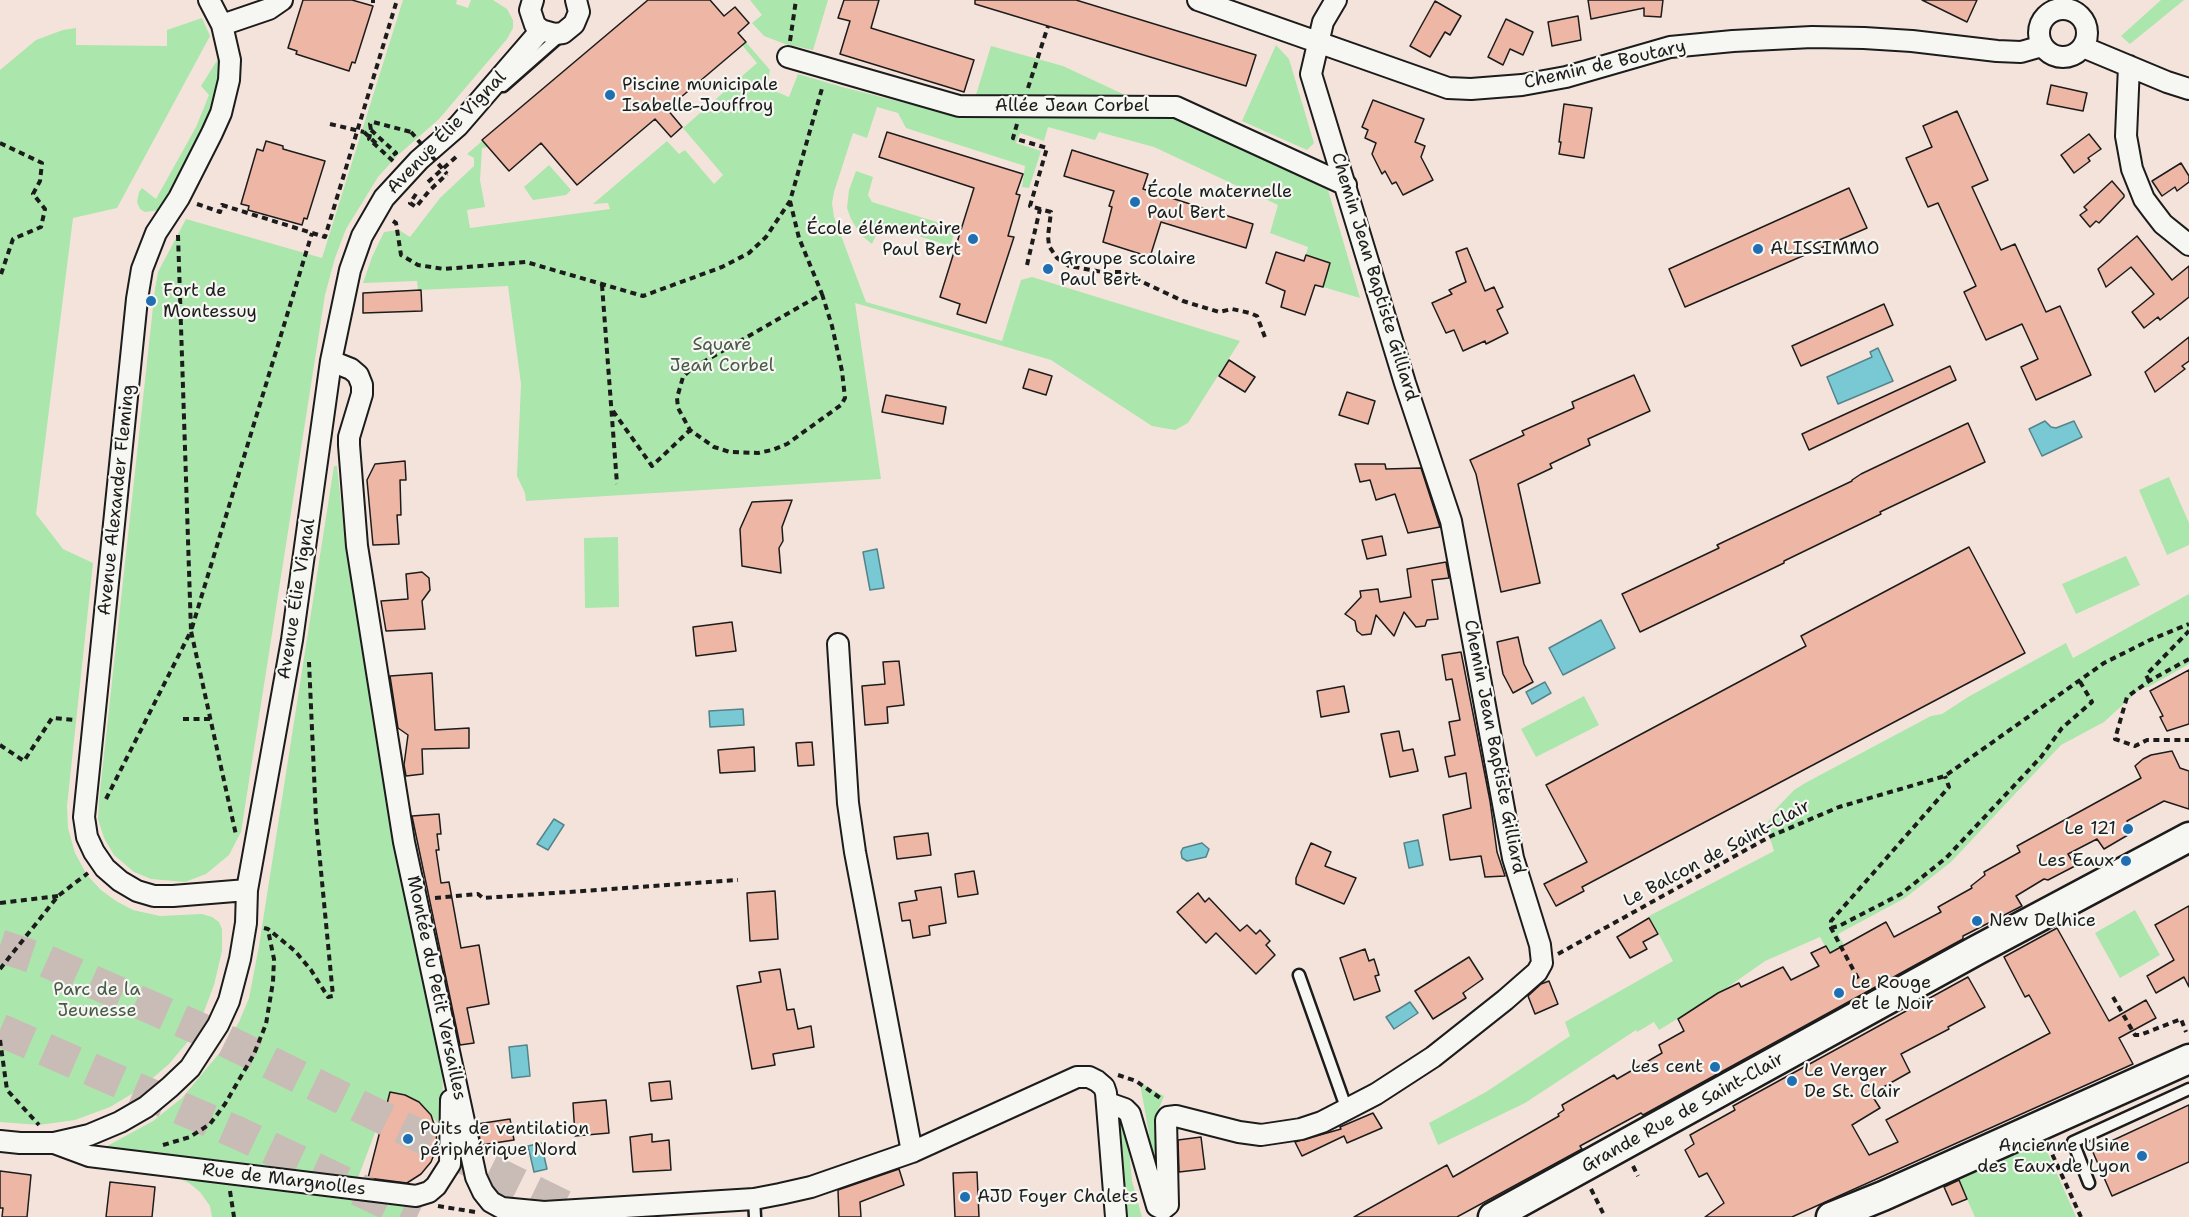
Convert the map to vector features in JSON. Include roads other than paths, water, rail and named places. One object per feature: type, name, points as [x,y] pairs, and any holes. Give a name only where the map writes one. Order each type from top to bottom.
[{"type":"main road","name":"Grande Rue de Saint-Clair","points":[[1493,1217],[1977,950],[2189,837]]},
{"type":"main road","points":[[1831,1217],[1883,1196],[2039,1125],[2188,1045]]},
{"type":"street","name":"Avenue Alexander Fleming","points":[[209,0],[222,25],[230,60],[226,97],[212,133],[169,215],[156,233],[148,252],[139,286],[84,817],[87,837],[101,862],[120,881],[137,891],[153,896],[173,897],[247,890]]},
{"type":"street","points":[[222,25],[269,9],[282,0]]},
{"type":"street","points":[[532,0],[531,18],[541,30],[555,34],[563,33],[574,24],[580,2]]},
{"type":"street","points":[[1198,0],[1232,5],[1319,41]]},
{"type":"street","name":"Chemin Jean Baptiste Gilliard","points":[[1336,0],[1323,22],[1311,74],[1405,383],[1451,521],[1514,858],[1540,945],[1542,963],[1537,972],[1505,1000],[1433,1056],[1394,1083],[1347,1110]]},
{"type":"street","points":[[2054,5],[2069,9],[2084,20],[2087,38],[2083,47],[2076,53],[2058,57],[2042,46],[2039,27],[2054,5]]},
{"type":"street","name":"Avenue Élie Vignal","points":[[54,1143],[89,1135],[120,1122],[146,1107],[170,1088],[190,1068],[218,1025],[229,1001],[240,959],[246,922],[247,890],[292,640],[331,362],[350,270],[362,236],[384,198],[406,173],[458,126],[541,30]]},
{"type":"street","name":"Chemin de Boutary","points":[[1319,41],[1448,88],[1471,89],[1522,86],[1566,77],[1670,47],[1733,40],[1802,37],[1864,38],[2021,52],[2042,46]]},
{"type":"street","points":[[2083,47],[2189,89]]},
{"type":"street","name":"Allée Jean Corbel","points":[[789,51],[828,69],[959,106],[1176,107],[1346,185]]},
{"type":"street","points":[[2129,66],[2126,136],[2132,170],[2144,199],[2152,211],[2163,224],[2189,245]]},
{"type":"street","name":"Montée du Petit Versailles","points":[[331,362],[351,369],[358,375],[362,385],[362,394],[349,437],[357,546],[405,842],[476,1178],[491,1202],[502,1208],[544,1212],[754,1208]]},
{"type":"street","points":[[837,644],[848,803],[855,852],[912,1152]]},
{"type":"street","name":"Rue de Margnolles","points":[[0,1141],[54,1143],[89,1156],[416,1196],[429,1192],[436,1186],[450,1164],[450,1058]]},
{"type":"street","points":[[754,1208],[912,1152],[1064,1081],[1077,1077],[1089,1077],[1104,1087],[1108,1103],[1116,1217]]},
{"type":"street","points":[[1108,1103],[1130,1114],[1157,1206],[1163,1209],[1168,1205],[1167,1120],[1172,1116],[1261,1135],[1301,1129],[1347,1110]]},
{"type":"lane","points":[[458,126],[563,33]]},
{"type":"lane","points":[[1299,975],[1347,1110]]},
{"type":"lane","points":[[2089,1183],[2073,1142],[2189,1089]]},
{"type":"water","points":[[1878,348],[1893,381],[1838,404],[1827,377],[1872,357],[1870,352]]},
{"type":"water","points":[[2045,421],[2051,427],[2056,428],[2074,421],[2082,437],[2042,456],[2029,429]]},
{"type":"water","points":[[877,549],[884,588],[870,590],[863,552]]},
{"type":"water","points":[[1601,620],[1615,648],[1563,675],[1549,648]]},
{"type":"water","points":[[1545,682],[1551,693],[1532,704],[1526,692]]},
{"type":"water","points":[[743,709],[744,725],[710,727],[709,711]]},
{"type":"water","points":[[554,819],[564,825],[548,850],[537,844]]},
{"type":"water","points":[[1418,840],[1423,865],[1409,868],[1404,843]]},
{"type":"water","points":[[1202,843],[1209,849],[1206,857],[1187,861],[1182,858],[1183,848]]},
{"type":"water","points":[[1410,1002],[1418,1013],[1394,1029],[1386,1017]]},
{"type":"water","points":[[527,1045],[530,1076],[512,1078],[509,1047]]},
{"type":"water","points":[[541,1143],[547,1169],[534,1172],[528,1146]]},
{"type":"tunnel","points":[[0,946],[46,961],[218,1037],[585,1217]]},
{"type":"tunnel","points":[[0,1030],[238,1133],[417,1217]]},
{"type":"place","name":"Piscine municipale Isabelle-Jouffroy","points":[[610,95]]},
{"type":"place","name":"École maternelle Paul Bert","points":[[1135,202]]},
{"type":"place","name":"École élémentaire Paul Bert","points":[[973,239]]},
{"type":"place","name":"ALISSIMMO","points":[[1758,249]]},
{"type":"place","name":"Groupe scolaire Paul Bert","points":[[1048,269]]},
{"type":"place","name":"Fort de Montessuy","points":[[151,301]]},
{"type":"place","name":"Le 121","points":[[2128,829]]},
{"type":"place","name":"Les Eaux","points":[[2126,861]]},
{"type":"place","name":"New Delhice","points":[[1977,921]]},
{"type":"place","name":"Le Rouge et le Noir","points":[[1839,993]]},
{"type":"place","name":"Les cent","points":[[1715,1067]]},
{"type":"place","name":"Le Verger De St. Clair","points":[[1792,1081]]},
{"type":"place","name":"Puits de ventilation périphérique Nord","points":[[408,1139]]},
{"type":"place","name":"Ancienne Usine des Eaux de Lyon","points":[[2142,1156]]},
{"type":"place","name":"AJD Foyer Chalets","points":[[965,1197]]},
{"type":"park label","name":"Square Jean Corbel","points":[[722,355]]},
{"type":"park label","name":"Parc de la Jeunesse","points":[[97,1000]]}]
